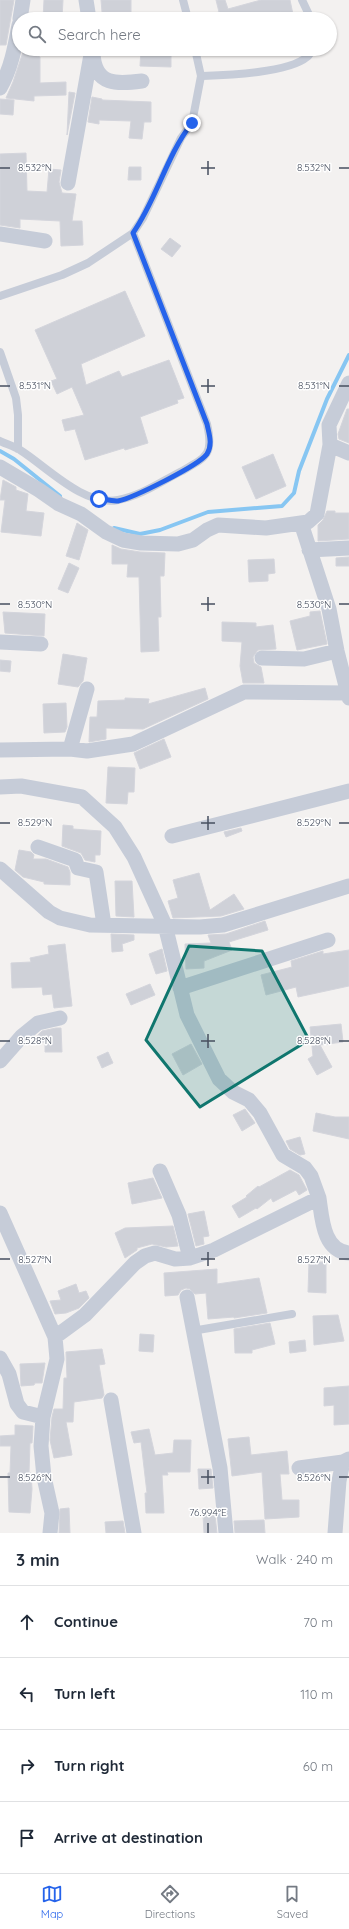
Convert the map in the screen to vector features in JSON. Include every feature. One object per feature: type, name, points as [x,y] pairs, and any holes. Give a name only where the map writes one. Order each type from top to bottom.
[{"type":"street","points":[[21,12],[23,0]]},
{"type":"street","points":[[86,0],[87,12]]},
{"type":"street","points":[[2,81],[12,55]]},
{"type":"street","points":[[68,183],[91,56]]},
{"type":"street","points":[[93,56],[97,73],[106,80],[119,83],[142,81]]},
{"type":"street","points":[[0,234],[45,240]]},
{"type":"street","points":[[0,467],[39,490],[59,504],[81,514],[106,532],[123,540],[159,544],[178,544],[193,540],[207,530],[218,525],[266,528],[308,522],[317,514],[330,445],[329,425],[349,383]]},
{"type":"street","points":[[330,445],[349,453]]},
{"type":"street","points":[[0,750],[87,750],[133,744],[244,692],[348,696],[337,650],[330,610],[301,523]]},
{"type":"street","points":[[309,550],[349,548]]},
{"type":"street","points":[[0,642],[41,644]]},
{"type":"street","points":[[262,658],[304,659],[337,650]]},
{"type":"street","points":[[70,749],[87,689]]},
{"type":"street","points":[[0,787],[21,786],[82,797],[115,827],[134,858],[165,925],[187,1015],[219,1079],[233,1092],[249,1100],[260,1113],[283,1155],[305,1168],[311,1176],[320,1198],[324,1226],[328,1239],[335,1248],[349,1253]]},
{"type":"street","points":[[172,836],[349,791]]},
{"type":"street","points":[[38,847],[75,860],[78,868],[96,872],[104,925]]},
{"type":"street","points":[[0,869],[49,912],[60,918],[72,922],[104,925],[165,925],[200,927],[223,925],[349,886]]},
{"type":"street","points":[[180,988],[328,940]]},
{"type":"street","points":[[0,1061],[22,1036],[38,1023],[60,1018]]},
{"type":"street","points":[[160,1171],[179,1215],[190,1258]]},
{"type":"street","points":[[55,1337],[85,1315],[114,1287],[135,1263],[145,1256],[155,1254],[175,1259],[190,1258],[214,1250],[320,1198]]},
{"type":"street","points":[[0,1213],[55,1337],[57,1359],[43,1417],[41,1446],[44,1477],[52,1513],[50,1533]]},
{"type":"street","points":[[187,1297],[192,1331],[220,1468],[226,1533]]},
{"type":"street","points":[[0,1358],[9,1374],[17,1404],[23,1412],[43,1417]]},
{"type":"street","points":[[111,1400],[134,1533]]},
{"type":"street","points":[[299,1468],[346,1460],[340,1480],[335,1533]]},
{"type":"lane","points":[[183,0],[186,12]]},
{"type":"lane","points":[[302,0],[308,12]]},
{"type":"lane","points":[[0,296],[62,276],[88,263],[133,233],[143,218],[181,138],[192,123],[202,76],[197,56]]},
{"type":"lane","points":[[202,76],[239,74],[294,65],[309,56]]},
{"type":"lane","points":[[0,441],[18,449],[51,474],[84,494],[117,501],[142,492],[197,463],[207,453],[211,441],[207,424],[133,233]]},
{"type":"lane","points":[[0,352],[16,398],[18,415],[18,449]]},
{"type":"lane","points":[[192,1331],[292,1314]]},
{"type":"highlighted area","points":[[189,946],[262,951],[309,1040],[200,1107],[146,1040]]},
{"type":"building","points":[[0,0],[14,0],[6,45],[0,45]]},
{"type":"building","points":[[44,0],[63,0],[62,12],[43,12]]},
{"type":"building","points":[[101,0],[131,0],[131,12],[102,12]]},
{"type":"building","points":[[216,0],[225,0],[228,9],[261,0],[290,0],[293,12],[281,12],[219,12]]},
{"type":"building","points":[[22,56],[37,56],[40,57],[40,83],[66,82],[66,95],[34,96],[34,101],[6,98]]},
{"type":"building","points":[[141,56],[171,56],[171,67],[140,66]]},
{"type":"building","points":[[69,92],[75,93],[67,135]]},
{"type":"building","points":[[92,97],[102,100],[151,102],[151,122],[144,122],[142,139],[129,138],[131,121],[99,120],[99,124],[88,122]]},
{"type":"building","points":[[0,99],[14,100],[13,115],[0,114]]},
{"type":"building","points":[[26,153],[27,191],[47,192],[49,169],[61,170],[59,182],[62,193],[76,194],[72,221],[82,221],[83,245],[61,246],[60,221],[20,219],[20,228],[0,225],[0,154]]},
{"type":"building","points":[[129,167],[141,167],[141,180],[128,180]]},
{"type":"building","points":[[170,238],[181,246],[172,257],[161,249]]},
{"type":"building","points":[[125,291],[145,336],[81,364],[86,385],[119,371],[122,377],[169,360],[184,398],[177,400],[178,403],[140,417],[148,443],[125,450],[124,448],[85,460],[75,429],[65,431],[62,420],[84,415],[72,387],[57,394],[51,381],[57,379],[35,330]]},
{"type":"building","points":[[347,409],[349,409],[349,443],[339,439],[338,434]]},
{"type":"building","points":[[273,454],[286,486],[256,499],[242,467]]},
{"type":"building","points":[[3,480],[16,487],[16,490],[28,494],[26,511],[44,513],[41,536],[1,532],[5,500],[0,500]]},
{"type":"building","points":[[327,511],[335,511],[335,513],[349,513],[349,539],[318,541],[318,525],[323,520]]},
{"type":"building","points":[[77,523],[88,530],[79,560],[66,556]]},
{"type":"building","points":[[112,545],[121,549],[140,552],[165,553],[164,576],[160,576],[161,617],[158,617],[159,651],[141,652],[139,577],[127,577],[128,564],[112,564]]},
{"type":"building","points":[[349,557],[349,566],[336,566],[336,558]]},
{"type":"building","points":[[274,559],[275,573],[268,574],[268,581],[249,582],[248,560]]},
{"type":"building","points":[[69,563],[79,568],[68,593],[58,589]]},
{"type":"building","points":[[320,611],[327,644],[297,650],[290,621],[310,616],[310,612]]},
{"type":"building","points":[[3,612],[45,614],[44,636],[5,633]]},
{"type":"building","points":[[222,622],[256,623],[256,627],[273,625],[276,649],[258,650],[253,657],[254,663],[261,667],[264,683],[243,683],[240,666],[242,642],[222,641]]},
{"type":"building","points":[[63,654],[87,658],[83,681],[78,687],[58,684]]},
{"type":"building","points":[[0,660],[11,661],[10,672],[0,671]]},
{"type":"building","points":[[205,688],[208,699],[143,729],[106,728],[106,739],[89,742],[90,717],[97,717],[98,701],[125,700],[125,698],[149,699],[148,704]]},
{"type":"building","points":[[66,703],[67,727],[65,732],[44,733],[43,704]]},
{"type":"building","points":[[164,739],[171,757],[140,769],[134,753]]},
{"type":"building","points":[[108,767],[135,768],[134,792],[128,792],[127,804],[106,803]]},
{"type":"building","points":[[63,825],[73,826],[73,829],[101,831],[100,855],[95,855],[95,862],[85,860],[81,853],[62,846]]},
{"type":"building","points":[[241,828],[242,831],[226,837],[224,832]]},
{"type":"building","points":[[19,850],[31,852],[34,855],[33,859],[46,859],[68,867],[70,872],[70,885],[44,884],[44,882],[23,877],[15,870]]},
{"type":"building","points":[[199,873],[210,910],[234,894],[244,909],[221,916],[173,918],[168,901],[178,898],[173,880]]},
{"type":"building","points":[[115,881],[132,881],[134,917],[116,916]]},
{"type":"building","points":[[265,921],[268,930],[229,942],[232,950],[204,961],[204,968],[186,969],[185,944],[211,943],[208,935],[226,934]]},
{"type":"building","points":[[111,934],[134,935],[134,940],[122,944],[123,951],[112,952]]},
{"type":"building","points":[[65,944],[72,1006],[54,1008],[52,994],[43,995],[42,987],[12,988],[11,963],[31,962],[30,958],[49,954],[48,946]]},
{"type":"building","points":[[162,949],[167,971],[156,974],[149,954]]},
{"type":"building","points":[[349,950],[349,986],[298,997],[296,987],[266,995],[261,975],[292,967],[291,961],[323,951],[323,954]]},
{"type":"building","points":[[150,984],[155,995],[131,1005],[126,994]]},
{"type":"building","points":[[341,1024],[343,1042],[320,1045],[332,1067],[317,1075],[308,1059],[313,1056],[310,1027]]},
{"type":"building","points":[[61,1028],[62,1052],[45,1052],[45,1042],[38,1042],[38,1035],[42,1031]]},
{"type":"building","points":[[191,1044],[202,1064],[183,1075],[172,1054]]},
{"type":"building","points":[[108,1052],[113,1063],[102,1068],[97,1057]]},
{"type":"building","points":[[245,1109],[255,1123],[242,1131],[233,1115]]},
{"type":"building","points":[[316,1113],[335,1117],[349,1117],[349,1139],[313,1131]]},
{"type":"building","points":[[300,1137],[305,1154],[300,1155],[290,1149],[286,1141]]},
{"type":"building","points":[[290,1170],[299,1175],[307,1190],[299,1195],[296,1190],[273,1202],[271,1198],[257,1209],[256,1208],[239,1218],[232,1206],[247,1197],[246,1196],[258,1186],[259,1187]]},
{"type":"building","points":[[153,1178],[162,1198],[132,1204],[128,1183]]},
{"type":"building","points":[[204,1211],[209,1236],[203,1237],[204,1244],[196,1246],[188,1214]]},
{"type":"building","points":[[173,1226],[178,1246],[166,1247],[152,1244],[137,1248],[137,1250],[125,1258],[115,1233],[125,1228]]},
{"type":"building","points":[[309,1262],[326,1262],[326,1293],[308,1292]]},
{"type":"building","points":[[217,1269],[217,1284],[259,1278],[267,1313],[234,1318],[208,1319],[206,1293],[195,1294],[190,1289],[186,1288],[181,1290],[178,1295],[165,1296],[164,1273]]},
{"type":"building","points":[[76,1284],[79,1293],[86,1291],[89,1298],[79,1308],[66,1313],[55,1314],[50,1301],[61,1300],[58,1291]]},
{"type":"building","points":[[338,1315],[344,1341],[314,1345],[313,1316]]},
{"type":"building","points":[[270,1323],[275,1344],[252,1350],[252,1353],[235,1353],[234,1329]]},
{"type":"building","points":[[140,1334],[154,1335],[153,1352],[139,1351]]},
{"type":"building","points":[[305,1340],[306,1351],[290,1353],[289,1342]]},
{"type":"building","points":[[102,1349],[105,1364],[99,1365],[104,1395],[102,1398],[74,1402],[73,1422],[66,1422],[72,1455],[54,1458],[50,1440],[52,1417],[54,1409],[63,1409],[64,1378],[67,1378],[66,1352]]},
{"type":"building","points":[[45,1363],[42,1383],[21,1386],[20,1364]]},
{"type":"building","points":[[349,1386],[349,1424],[334,1425],[334,1405],[324,1406],[324,1388]]},
{"type":"building","points":[[15,1425],[33,1426],[32,1443],[30,1443],[29,1473],[31,1473],[32,1489],[30,1513],[9,1512],[8,1473],[10,1473],[11,1446],[0,1446],[0,1436],[15,1435]]},
{"type":"building","points":[[149,1429],[155,1455],[173,1453],[174,1440],[191,1440],[190,1472],[167,1472],[168,1475],[162,1475],[164,1513],[146,1513],[145,1493],[147,1493],[141,1442],[134,1443],[131,1432]]},
{"type":"building","points":[[249,1437],[251,1455],[287,1451],[289,1474],[280,1474],[282,1500],[299,1500],[299,1517],[265,1519],[262,1472],[232,1476],[228,1439]]},
{"type":"building","points":[[198,1469],[211,1469],[213,1488],[199,1489]]},
{"type":"building","points":[[69,1508],[70,1533],[59,1533],[60,1509]]},
{"type":"building","points":[[203,1515],[215,1515],[217,1533],[204,1533]]},
{"type":"building","points":[[264,1520],[265,1533],[235,1533],[234,1521]]},
{"type":"building","points":[[123,1521],[125,1533],[106,1533],[105,1522]]},
{"type":"waterway","points":[[114,528],[140,534],[160,530],[208,512],[282,506],[294,493],[299,471],[327,399],[349,355]]},
{"type":"waterway","points":[[0,451],[14,459],[60,496]]},
{"type":"route","points":[[99,499],[117,501],[135,496],[197,463],[207,453],[211,441],[207,424],[133,233],[143,218],[181,138],[192,123]]}]
